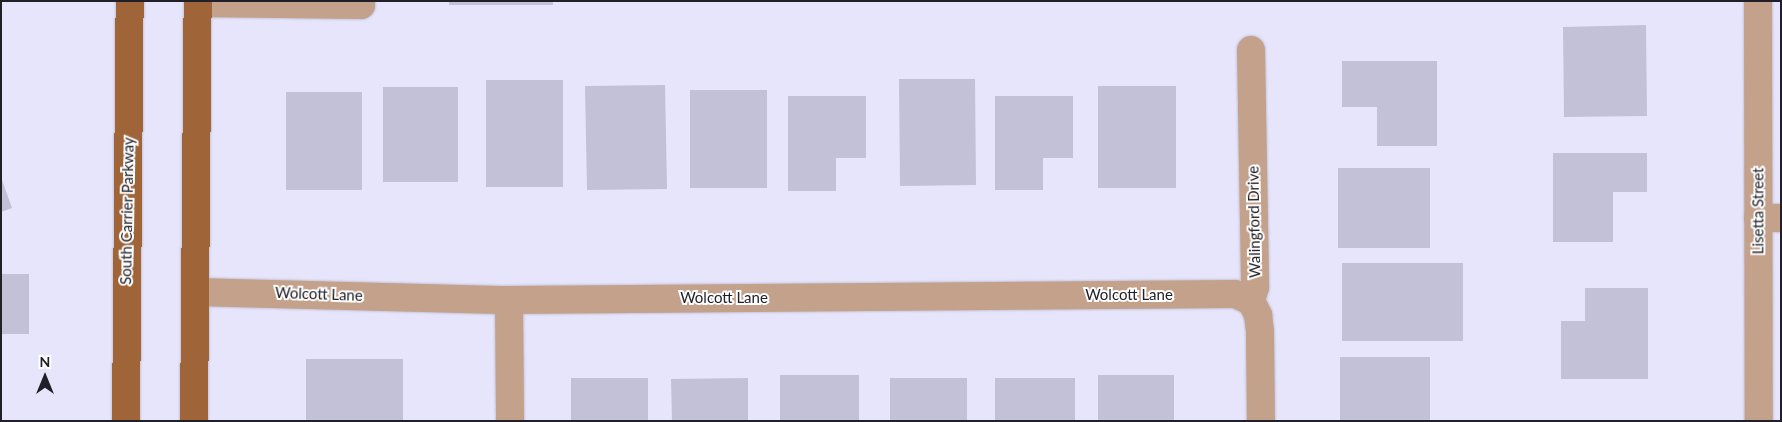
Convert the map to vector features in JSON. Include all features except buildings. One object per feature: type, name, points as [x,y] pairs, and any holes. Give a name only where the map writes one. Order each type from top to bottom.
[{"type":"main road","name":"South Carrier Parkway","points":[[126,421],[130,1]]},
{"type":"main road","points":[[194,421],[198,2]]},
{"type":"street","points":[[198,2],[361,5],[361,1]]},
{"type":"street","name":"Lisetta Street","points":[[1758,1],[1769,218],[1759,421]]},
{"type":"street","name":"Walingford Drive","points":[[1251,301],[1256,287],[1252,50]]},
{"type":"street","name":"Wolcott Lane","points":[[195,292],[509,300],[1236,294],[1251,301]]},
{"type":"street","points":[[509,300],[510,421]]},
{"type":"street","points":[[1251,301],[1258,315],[1260,332],[1261,421]]}]
